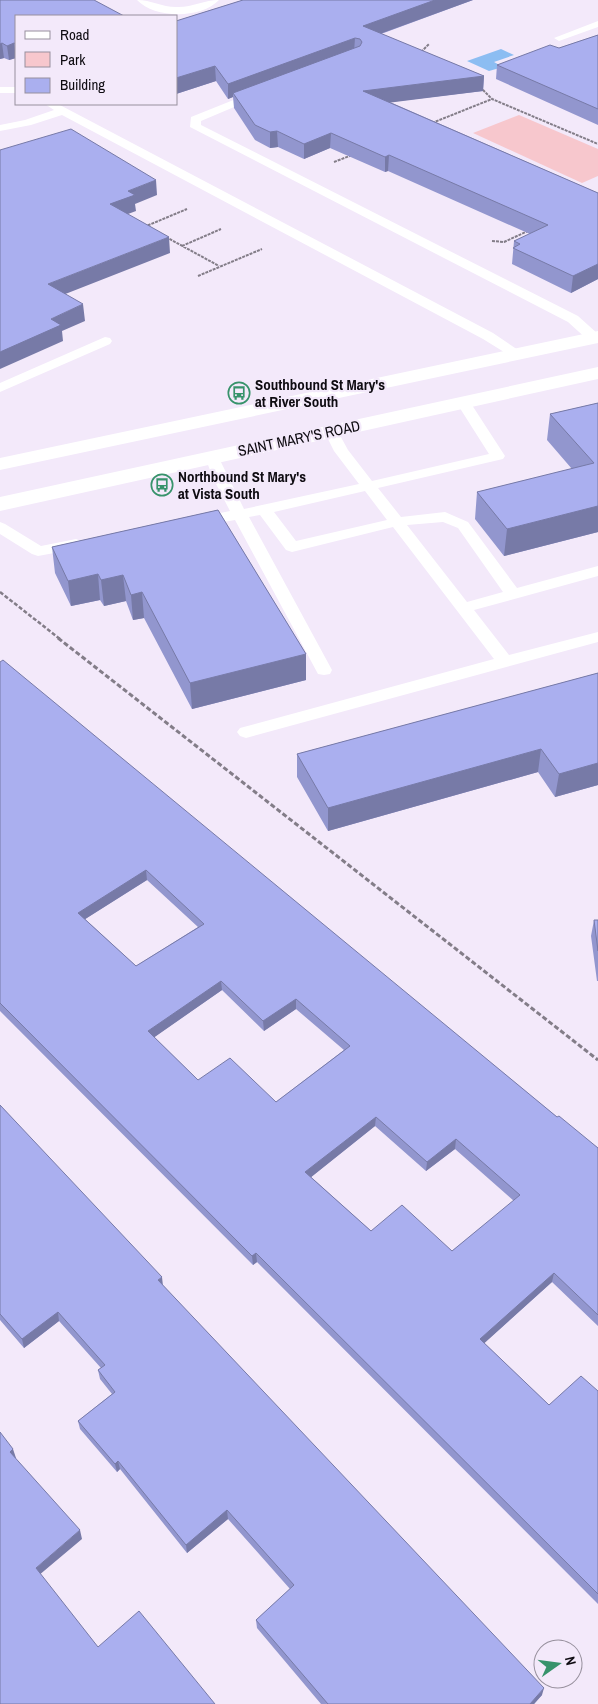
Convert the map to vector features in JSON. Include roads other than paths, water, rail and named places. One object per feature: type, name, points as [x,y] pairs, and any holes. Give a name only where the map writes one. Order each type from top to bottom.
[{"type":"main road","points":[[0,464],[596,337]]},
{"type":"main road","name":"SAINT MARY'S ROAD","points":[[0,504],[598,372]]},
{"type":"main road","points":[[331,431],[361,388]]},
{"type":"lane","points":[[142,0],[156,7],[181,10],[206,5],[214,0]]},
{"type":"lane","points":[[559,38],[598,24]]},
{"type":"lane","points":[[0,90],[15,90]]},
{"type":"lane","points":[[266,90],[195,119],[196,127],[573,319],[596,337]]},
{"type":"lane","points":[[52,105],[120,139],[517,354]]},
{"type":"lane","points":[[0,128],[27,124],[63,111]]},
{"type":"lane","points":[[0,388],[105,341]]},
{"type":"lane","points":[[181,525],[264,510],[498,456],[462,402]]},
{"type":"lane","points":[[331,431],[341,451],[505,661]]},
{"type":"lane","points":[[212,457],[220,478],[324,670]]},
{"type":"lane","points":[[264,510],[292,547],[396,522],[445,517],[463,525],[513,594]]},
{"type":"lane","points":[[0,527],[38,551],[95,541]]},
{"type":"lane","points":[[463,608],[598,571]]},
{"type":"lane","points":[[246,732],[505,661],[598,638]]},
{"type":"water","points":[[501,49],[514,55],[494,62],[503,67],[489,71],[467,61]]},
{"type":"place","name":"Southbound St Mary's at River South","points":[[239,393]]},
{"type":"place","name":"Northbound St Mary's at Vista South","points":[[162,485]]}]
